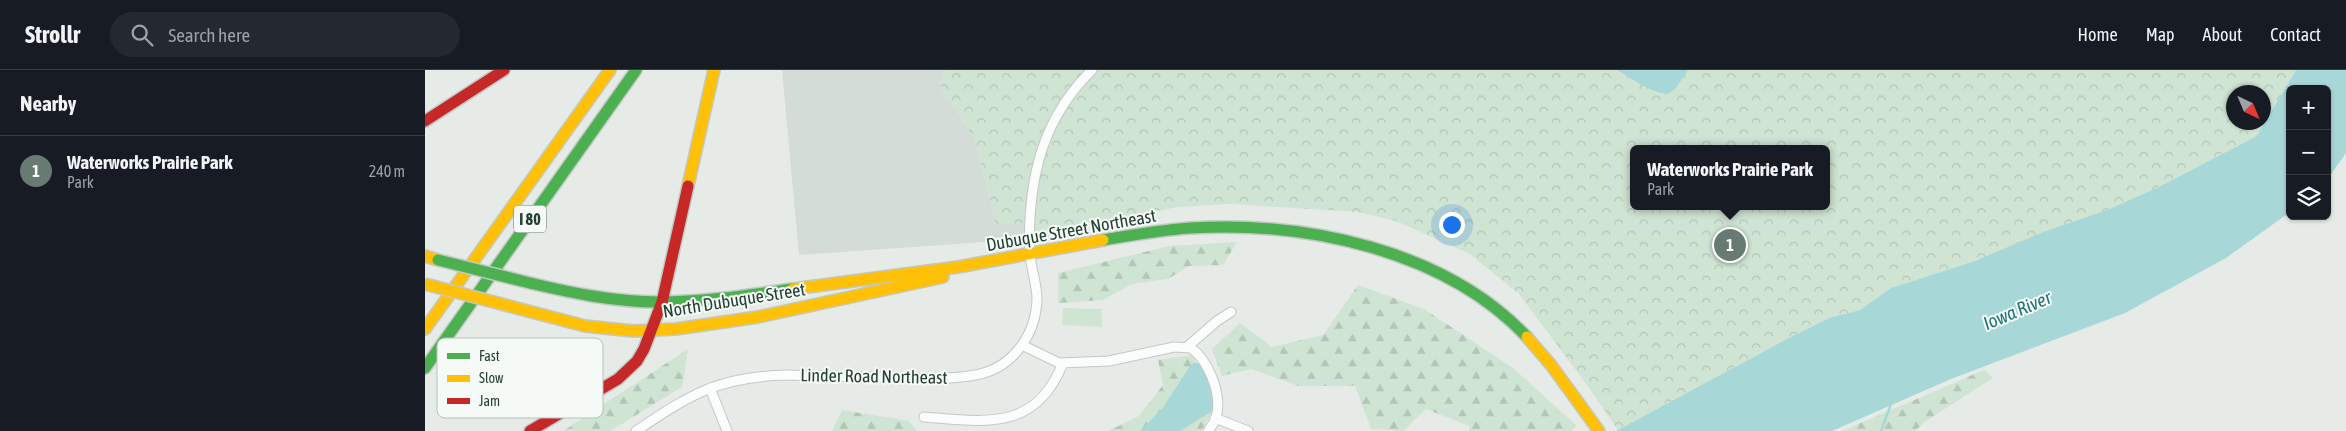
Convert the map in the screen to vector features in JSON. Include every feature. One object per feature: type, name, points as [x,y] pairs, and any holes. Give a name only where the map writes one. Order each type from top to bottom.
[{"type":"main road","points":[[425,121],[504,70]]},
{"type":"main road","name":"I 80","points":[[425,328],[610,70]]},
{"type":"main road","name":"I 80","points":[[446,338],[636,70]]},
{"type":"main road","points":[[603,388],[627,372],[640,356],[653,331],[662,302],[714,70]]},
{"type":"main road","name":"Dubuque Street Northeast","points":[[425,256],[530,283],[603,298],[662,302],[749,294],[900,275],[1018,257],[1123,237],[1198,228],[1255,229],[1347,240],[1371,246],[1438,272],[1496,309],[1545,357],[1599,431]]},
{"type":"main road","name":"North Dubuque Street","points":[[425,284],[585,326],[653,331],[758,317],[952,275],[1018,257]]},
{"type":"main road","name":"I 80","points":[[425,368],[437,351]]},
{"type":"main road","points":[[529,431],[552,418]]},
{"type":"street","name":"Linder Road Northeast","points":[[636,431],[689,397],[732,380],[760,376],[913,378],[976,375],[1004,364],[1022,345],[1032,326],[1036,308],[1036,289],[1030,254],[1033,194],[1037,168],[1045,140],[1059,112],[1081,81],[1092,70]]},
{"type":"street","points":[[1187,347],[1217,321],[1231,312]]},
{"type":"street","points":[[1022,345],[1053,362],[1063,363],[1109,361],[1174,347],[1187,347],[1196,351],[1206,364],[1215,392],[1217,412],[1208,431]]},
{"type":"street","points":[[925,417],[993,422],[1017,416],[1034,406],[1051,389],[1063,363]]},
{"type":"street","points":[[711,388],[727,431]]},
{"type":"street","points":[[1215,418],[1248,431]]},
{"type":"shaded area","points":[[782,70],[945,70],[939,84],[975,139],[996,223],[1024,223],[1024,233],[985,242],[799,255]]},
{"type":"green space","points":[[945,70],[2296,70],[2271,113],[2271,85],[2226,85],[2226,130],[2261,130],[2258,136],[2159,187],[2107,210],[2043,232],[1975,261],[1891,288],[1860,310],[1829,318],[1618,430],[1519,294],[1470,254],[1396,221],[1357,212],[1230,204],[1178,207],[1031,236],[1031,227],[1024,223],[996,224],[975,139],[939,84]]},
{"type":"green space","points":[[1237,242],[1223,265],[1189,266],[1168,279],[1132,284],[1103,300],[1058,303],[1058,273],[1169,246]]},
{"type":"green space","points":[[1358,285],[1424,309],[1513,368],[1577,426],[1571,431],[1469,431],[1469,426],[1426,409],[1403,431],[1371,429],[1355,386],[1298,386],[1251,369],[1222,376],[1212,349],[1240,323],[1272,347],[1323,335]]},
{"type":"green space","points":[[1063,308],[1102,309],[1102,327],[1062,325]]},
{"type":"green space","points":[[688,349],[682,387],[610,431],[563,431],[583,418],[603,418],[603,405]]},
{"type":"green space","points":[[1192,355],[1214,410],[1201,431],[1108,431],[1139,416],[1163,385],[1158,360]]},
{"type":"green space","points":[[1984,370],[1993,378],[1926,421],[1915,431],[1842,431]]},
{"type":"green space","points":[[842,410],[909,421],[917,431],[832,431]]},
{"type":"water","points":[[1617,70],[1688,70],[1676,88],[1668,94],[1648,88]]},
{"type":"water","points":[[2296,70],[2346,70],[2346,153],[2331,174],[2331,85],[2287,85]]},
{"type":"water","name":"Iowa River","points":[[2286,87],[2286,215],[2226,258],[2125,313],[1951,379],[1832,431],[1616,431],[1829,318],[1860,310],[1891,288],[1975,261],[2043,232],[2107,210],[2159,187],[2257,136],[2261,130],[2271,130],[2271,112]]},
{"type":"water","points":[[1195,362],[1205,370],[1211,383],[1214,410],[1180,431],[1140,431],[1162,409],[1190,366]]},
{"type":"waterway","points":[[1881,431],[1891,404]]},
{"type":"traffic: fast","points":[[446,338],[636,70]]},
{"type":"traffic: fast","points":[[1103,240],[1179,229],[1234,227],[1326,236],[1371,247],[1415,262],[1456,282],[1494,307],[1527,337]]},
{"type":"traffic: fast","points":[[438,260],[530,283]]},
{"type":"traffic: fast","points":[[530,283],[594,296],[643,302],[676,302],[793,289]]},
{"type":"traffic: fast","points":[[425,368],[437,351]]},
{"type":"traffic: slow","points":[[425,329],[610,70]]},
{"type":"traffic: slow","points":[[688,186],[714,70]]},
{"type":"traffic: slow","points":[[793,289],[958,267],[1103,240]]},
{"type":"traffic: slow","points":[[425,256],[438,260]]},
{"type":"traffic: slow","points":[[509,306],[585,326],[633,331],[676,329],[758,317],[943,277]]},
{"type":"traffic: slow","points":[[425,284],[509,306]]},
{"type":"traffic: slow","points":[[1527,337],[1551,365],[1599,431]]},
{"type":"traffic: jam","points":[[425,121],[504,70]]},
{"type":"traffic: jam","points":[[603,388],[618,379],[637,361],[644,349],[662,302],[688,186]]},
{"type":"traffic: jam","points":[[530,431],[552,418]]},
{"type":"place","name":"Waterworks Prairie Park","points":[[1730,245]]}]
